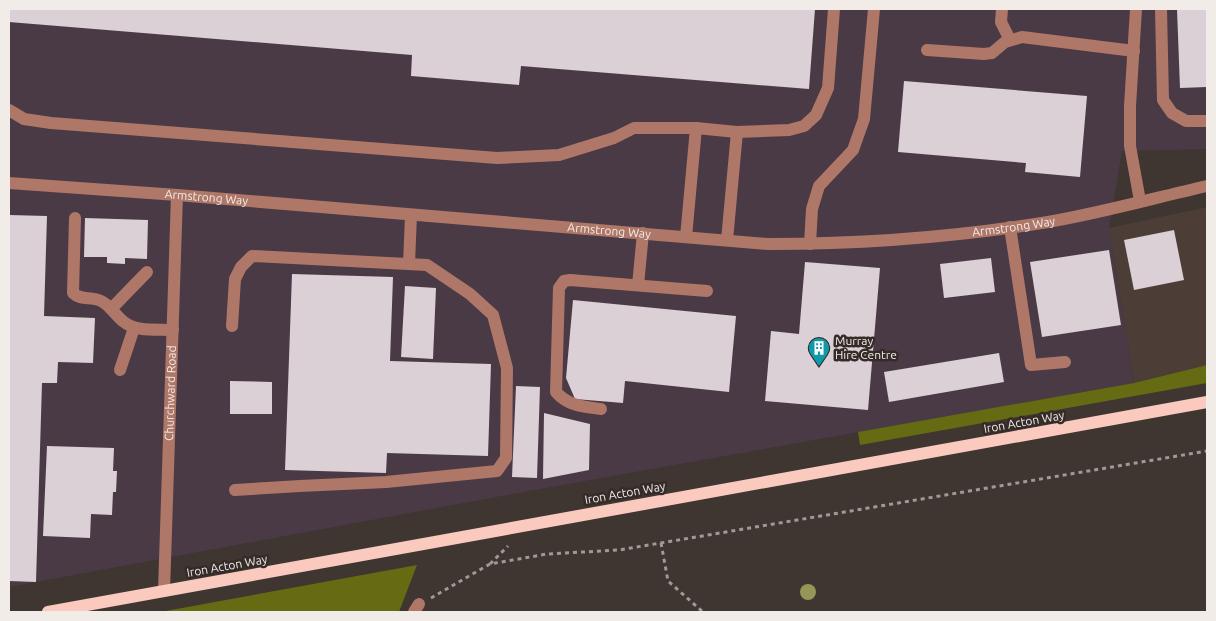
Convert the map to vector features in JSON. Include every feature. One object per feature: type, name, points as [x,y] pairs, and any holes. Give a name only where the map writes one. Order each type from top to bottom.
[{"type":"main road","name":"Iron Acton Way","points":[[48,612],[1207,402]]},
{"type":"street","points":[[9,110],[24,119],[51,123],[498,158],[559,155],[614,138],[634,128],[696,128],[737,132],[789,130],[804,126],[816,116],[828,88],[834,9]]},
{"type":"street","points":[[810,244],[812,209],[818,186],[853,150],[864,119],[874,9]]},
{"type":"street","points":[[1002,9],[1001,22],[1010,40]]},
{"type":"street","points":[[1136,9],[1130,106],[1130,146],[1140,202]]},
{"type":"street","points":[[1161,9],[1163,100],[1172,113],[1186,121],[1207,121]]},
{"type":"street","points":[[927,50],[992,53],[1005,42],[1022,37],[1134,51]]},
{"type":"street","points":[[686,237],[696,128]]},
{"type":"street","points":[[727,240],[737,132]]},
{"type":"street","name":"Armstrong Way","points":[[9,183],[768,244],[810,244],[904,239],[1010,227],[1076,216],[1207,186]]},
{"type":"street","name":"Churchward Road","points":[[164,591],[177,195]]},
{"type":"street","points":[[409,264],[411,215]]},
{"type":"street","points":[[75,218],[72,292],[79,298],[94,298],[103,301],[125,323],[134,328],[173,330]]},
{"type":"street","points":[[1010,227],[1031,365],[1065,362]]},
{"type":"street","points":[[638,285],[643,233]]},
{"type":"street","points":[[232,326],[235,279],[241,267],[252,256],[427,265],[470,294],[493,315],[507,368],[506,458],[497,471],[386,482],[235,490]]},
{"type":"street","points":[[110,309],[147,272]]},
{"type":"street","points":[[602,409],[580,407],[562,400],[556,392],[559,288],[564,281],[706,291]]},
{"type":"street","points":[[120,370],[134,328]]},
{"type":"path","points":[[417,608],[490,564],[547,554],[619,550],[1207,451]]},
{"type":"path","points":[[661,543],[668,581],[703,612]]},
{"type":"shaded area","points":[[9,9],[1207,9],[1207,149],[1122,151],[1109,228],[1134,383],[523,492],[9,587]]},
{"type":"shaded area","points":[[1207,207],[1207,365],[1134,383],[1109,228]]},
{"type":"green space","points":[[1207,365],[1207,383],[860,445],[858,432],[1134,383]]},
{"type":"green space","points":[[417,565],[399,612],[160,612]]},
{"type":"building","points":[[9,9],[815,9],[809,89],[521,66],[519,85],[411,76],[412,55],[9,22]]},
{"type":"building","points":[[1177,9],[1207,9],[1207,87],[1180,88]]},
{"type":"building","points":[[904,81],[1087,96],[1080,177],[1025,172],[1026,163],[898,152]]},
{"type":"building","points":[[9,215],[47,216],[44,316],[95,318],[93,363],[58,362],[57,383],[42,383],[36,582],[9,581]]},
{"type":"building","points":[[85,218],[148,220],[147,259],[125,258],[125,264],[107,263],[107,257],[84,257]]},
{"type":"building","points":[[1174,230],[1184,280],[1134,290],[1124,240]]},
{"type":"building","points":[[1109,250],[1121,325],[1042,337],[1030,262]]},
{"type":"building","points":[[991,258],[995,292],[944,298],[940,264]]},
{"type":"building","name":"Murray Hire Centre","points":[[805,262],[880,268],[868,410],[765,401],[771,331],[799,334]]},
{"type":"building","points":[[292,274],[393,277],[390,361],[491,364],[488,456],[387,453],[386,473],[285,470]]},
{"type":"building","points":[[405,286],[436,288],[433,359],[401,357]]},
{"type":"building","points":[[573,300],[736,316],[729,392],[625,381],[623,403],[575,399],[566,378]]},
{"type":"building","points":[[999,353],[1004,382],[889,402],[884,372]]},
{"type":"building","points":[[230,381],[272,382],[272,414],[230,414]]},
{"type":"building","points":[[516,386],[540,387],[537,478],[512,477]]},
{"type":"building","points":[[544,413],[590,424],[589,470],[543,479]]},
{"type":"building","points":[[47,446],[114,448],[113,471],[117,471],[116,492],[113,492],[112,515],[91,514],[90,538],[43,536]]},
{"type":"place","name":"Murray Hire Centre","points":[[819,367]]}]
